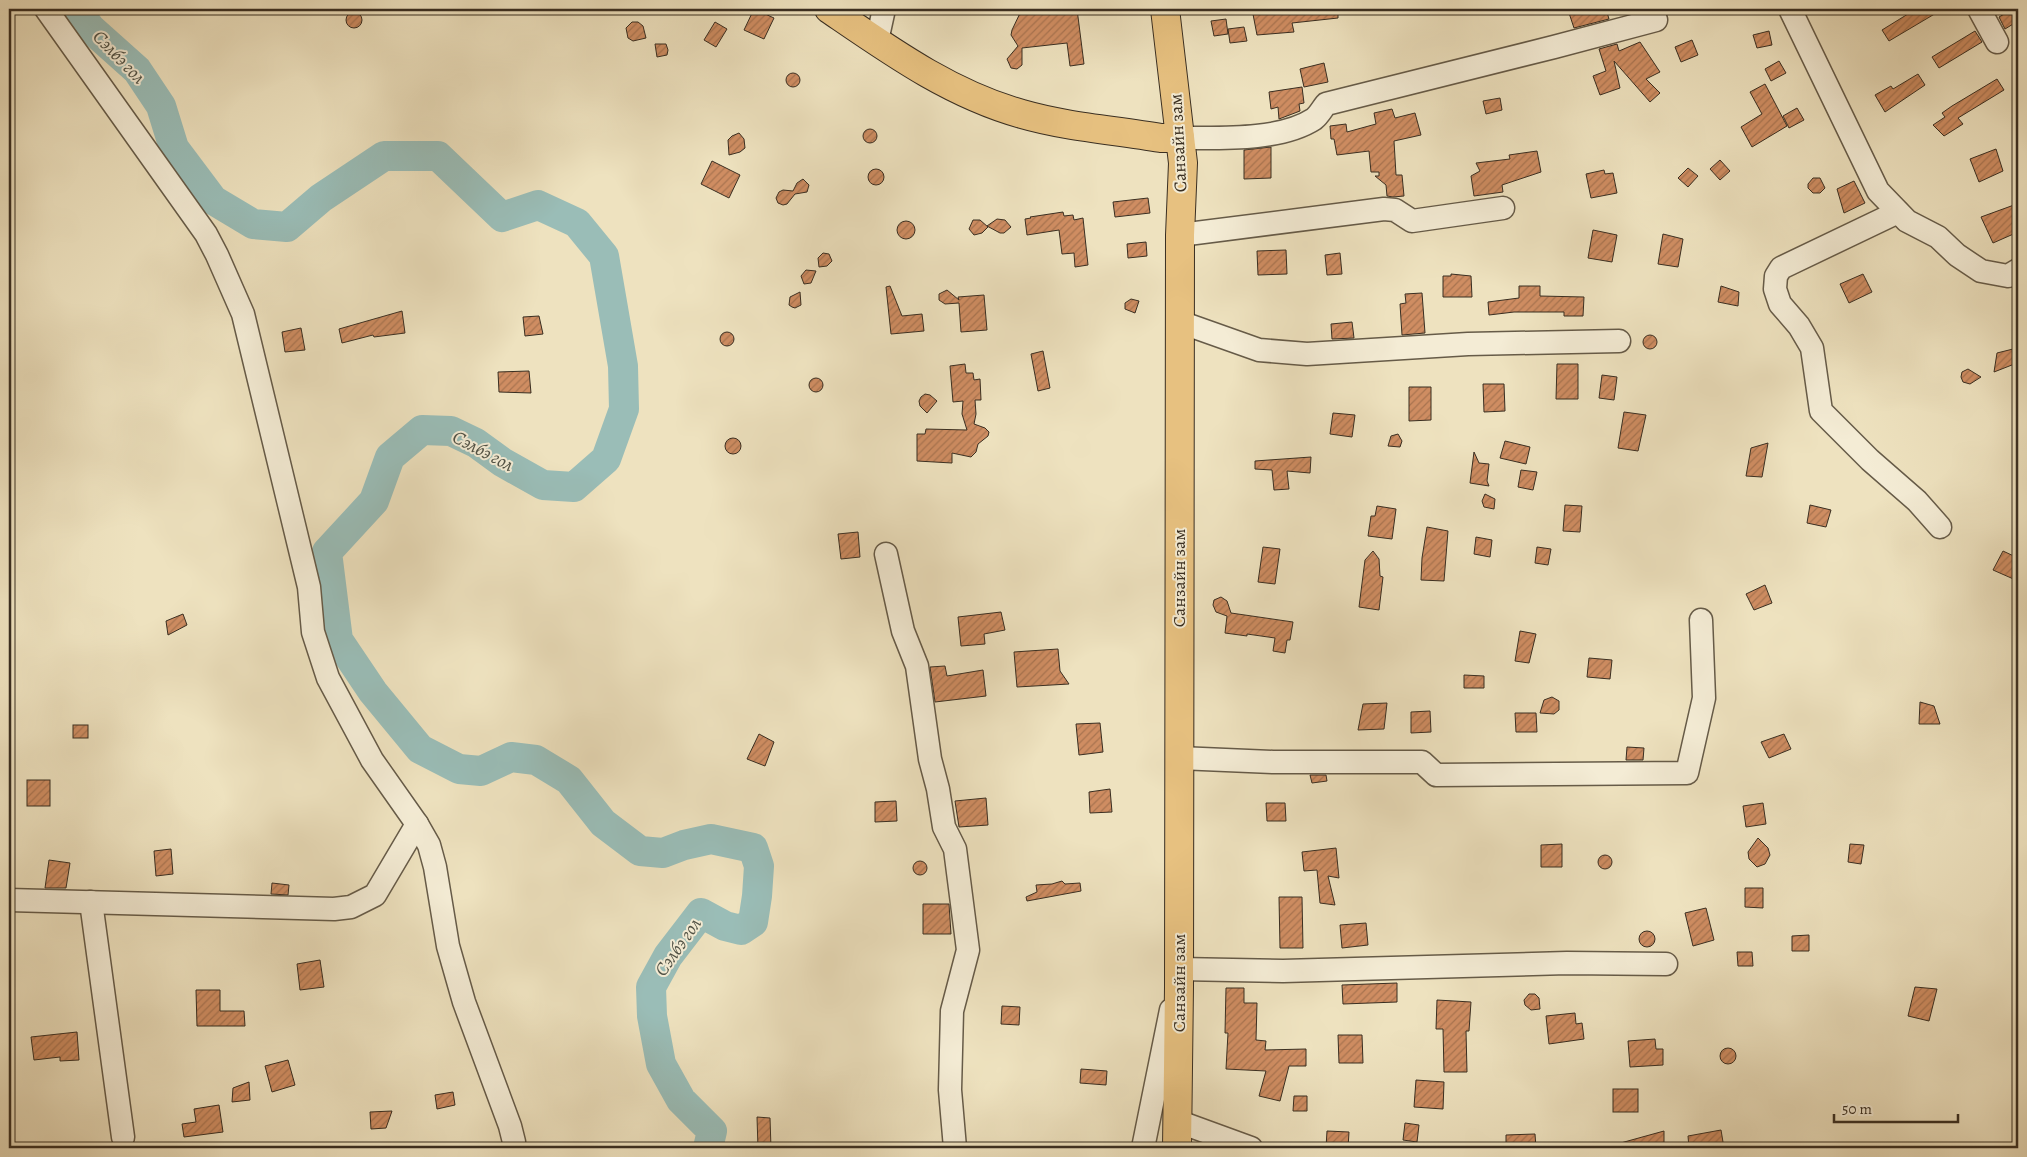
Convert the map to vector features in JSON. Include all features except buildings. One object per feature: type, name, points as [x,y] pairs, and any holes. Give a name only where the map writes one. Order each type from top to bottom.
[{"type":"main road","points":[[829,9],[921,70],[968,94],[1022,114],[1161,138],[1180,138]]},
{"type":"main road","name":"Санзайн зам","points":[[1165,9],[1183,163],[1180,235],[1177,1148]]},
{"type":"street","points":[[46,9],[206,234],[243,314],[309,587],[313,632],[328,678],[372,760],[417,824],[429,845],[435,867],[448,946],[464,1002],[510,1126],[514,1142],[513,1148]]},
{"type":"street","points":[[877,42],[884,9]]},
{"type":"street","points":[[1790,9],[1878,191],[1906,221],[1938,237],[1957,255],[1981,271],[2008,276],[2018,270]]},
{"type":"street","points":[[1979,9],[1997,42]]},
{"type":"street","points":[[1180,138],[1224,138],[1262,134],[1298,127],[1316,118],[1326,104],[1656,20]]},
{"type":"street","points":[[1180,235],[1384,209],[1395,210],[1412,221],[1503,208]]},
{"type":"street","points":[[1898,212],[1781,268],[1776,276],[1775,289],[1780,304],[1799,326],[1812,348],[1821,411],[1870,460],[1917,501],[1940,527]]},
{"type":"street","points":[[1180,322],[1259,350],[1307,354],[1468,344],[1619,341]]},
{"type":"street","points":[[886,554],[902,631],[917,666],[930,759],[944,826],[955,849],[968,950],[952,1011],[950,1090],[955,1148]]},
{"type":"street","points":[[1179,758],[1273,762],[1422,762],[1436,774],[1687,773],[1704,698],[1702,620]]},
{"type":"street","points":[[9,900],[334,909],[350,907],[375,895],[417,824]]},
{"type":"street","points":[[91,902],[123,1137]]},
{"type":"street","points":[[1143,1148],[1166,1032],[1179,978],[1283,971],[1567,963],[1666,964]]},
{"type":"street","points":[[1177,1121],[1251,1148]]},
{"type":"waterway","name":"Сэлбэ гол","points":[[77,9],[90,28],[137,70],[161,106],[174,148],[213,200],[253,224],[287,227],[321,198],[384,156],[438,156],[502,217],[538,205],[577,223],[604,256],[623,366],[624,409],[606,459],[574,487],[543,485],[502,462],[476,443],[451,431],[422,430],[390,457],[374,501],[327,552],[338,640],[373,692],[420,749],[459,769],[481,771],[511,757],[536,760],[569,780],[603,823],[640,851],[663,853],[684,845],[711,839],[753,848],[759,866],[753,922],[741,930],[725,926],[701,913],[668,956],[651,987],[652,1016],[661,1064],[681,1100],[712,1131],[708,1148]]}]
